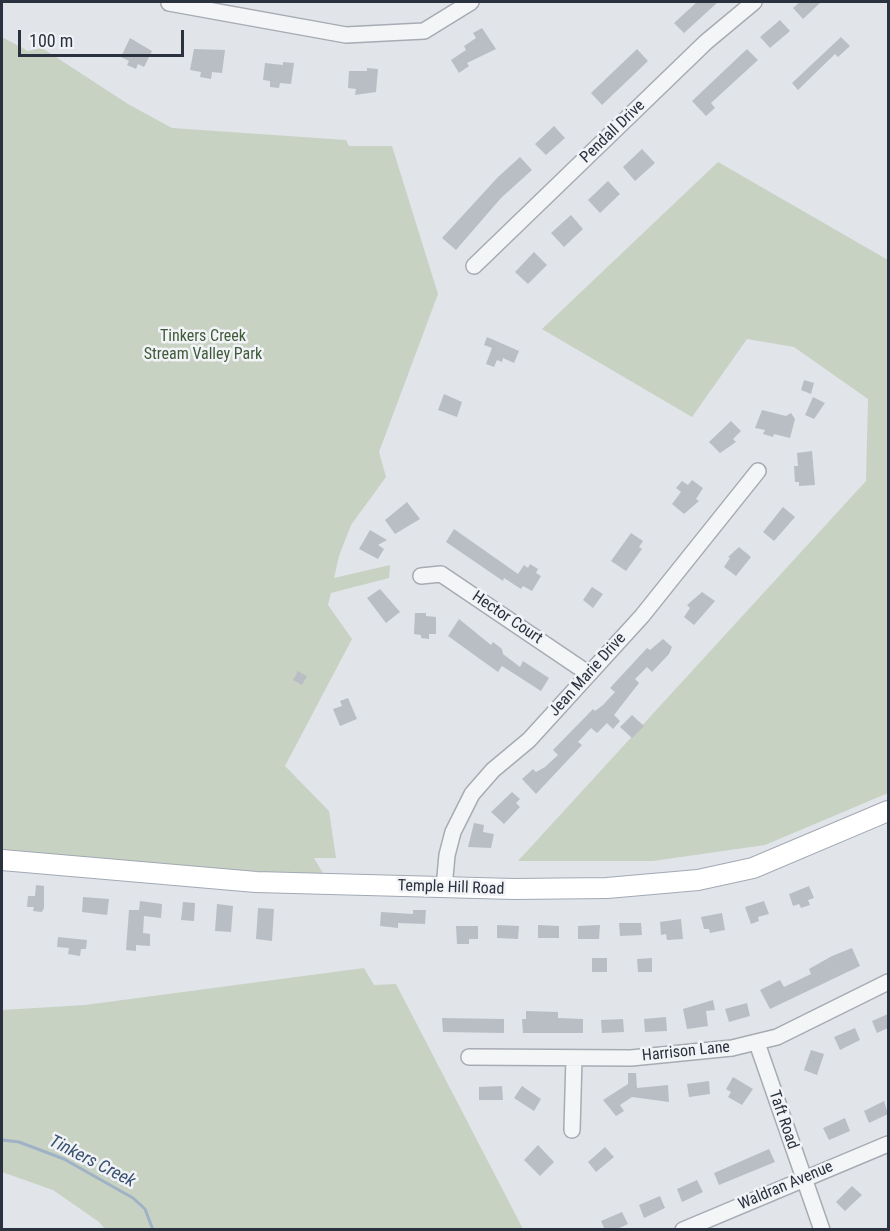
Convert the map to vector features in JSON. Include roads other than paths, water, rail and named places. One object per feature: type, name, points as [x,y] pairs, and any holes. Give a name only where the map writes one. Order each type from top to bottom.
[{"type":"main road","name":"Temple Hill Road","points":[[2,860],[256,882],[444,888],[607,888],[699,880],[753,868],[888,811]]},
{"type":"street","points":[[169,3],[346,35],[424,32],[471,2]]},
{"type":"street","name":"Pendall Drive","points":[[474,266],[706,42],[754,2]]},
{"type":"street","name":"Jean Marie Drive","points":[[444,888],[447,855],[453,832],[472,794],[493,770],[529,740],[642,616],[758,471]]},
{"type":"street","name":"Hector Court","points":[[421,576],[441,574],[589,674]]},
{"type":"street","name":"Harrison Lane","points":[[469,1056],[574,1058],[684,1054],[757,1043],[777,1037],[888,982]]},
{"type":"street","name":"Taft Road","points":[[757,1043],[822,1230]]},
{"type":"street","points":[[572,1130],[574,1058]]},
{"type":"street","name":"Waldran Avenue","points":[[683,1230],[888,1144]]},
{"type":"waterway","name":"Tinkers Creek","points":[[2,1140],[19,1142],[64,1159],[133,1198],[145,1209],[153,1230]]},
{"type":"park label","name":"Tinkers Creek Stream Valley Park","points":[[203,346]]}]
